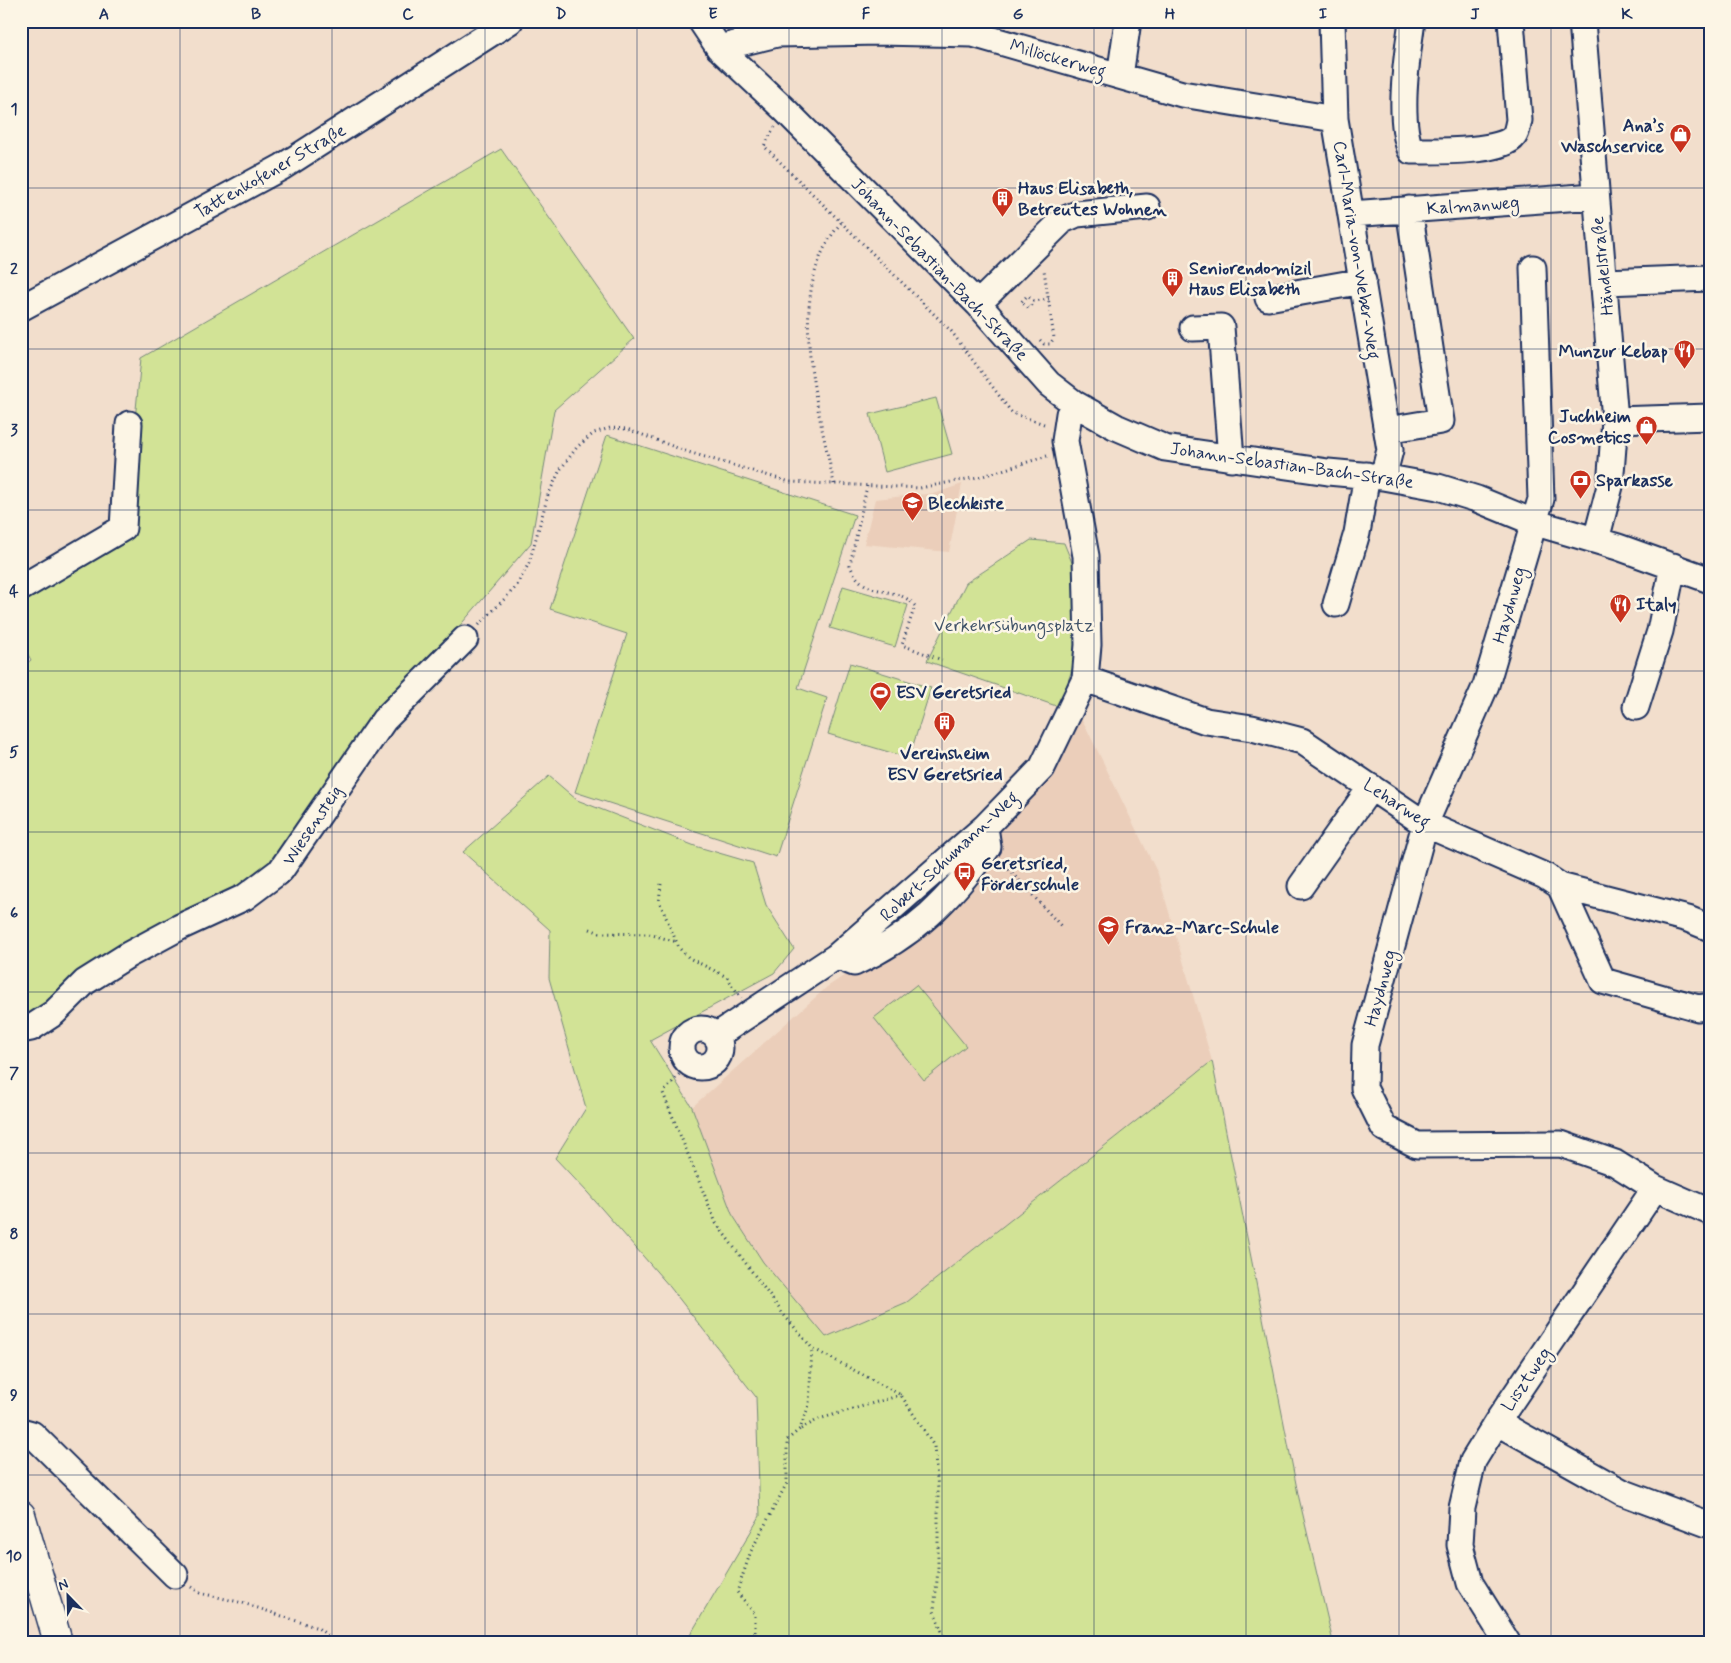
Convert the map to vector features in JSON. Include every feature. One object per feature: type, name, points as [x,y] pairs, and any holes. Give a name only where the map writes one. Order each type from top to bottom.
[{"type":"main road","points":[[21,1515],[58,1642]]},
{"type":"street","name":"Tattenkofener Straße","points":[[21,308],[282,167],[510,21]]},
{"type":"street","name":"Johann-Sebastian-Bach-Straße","points":[[700,21],[719,48],[785,110],[978,304],[1050,384],[1075,404],[1116,427],[1165,448],[1231,459],[1375,476],[1438,487],[1469,496],[1533,522],[1596,540],[1710,580]]},
{"type":"street","points":[[1120,76],[1128,21]]},
{"type":"street","name":"Carl-Maria-von-Weber-Weg","points":[[1332,21],[1335,119],[1390,450],[1375,476],[1336,604]]},
{"type":"street","points":[[1412,21],[1404,109],[1405,138],[1411,151],[1488,147],[1504,143],[1514,136],[1519,120],[1511,21]]},
{"type":"street","name":"Händelstraße","points":[[1582,21],[1615,420],[1610,486],[1596,540]]},
{"type":"street","name":"Millöckerweg","points":[[719,48],[777,34],[973,28],[1120,76],[1182,94],[1335,119]]},
{"type":"street","name":"Kalmanweg","points":[[1350,214],[1595,196]]},
{"type":"street","points":[[978,304],[1038,263],[1063,220],[1077,214],[1147,207]]},
{"type":"street","points":[[1387,430],[1441,421],[1409,209]]},
{"type":"street","name":"Haydnweg","points":[[1533,268],[1542,498],[1533,522],[1486,685],[1425,824],[1364,1045],[1364,1088],[1384,1128],[1417,1145],[1561,1144],[1615,1164],[1655,1188],[1710,1212]]},
{"type":"street","points":[[1605,282],[1710,278]]},
{"type":"street","points":[[1268,298],[1363,281]]},
{"type":"street","points":[[1193,328],[1221,328],[1231,459]]},
{"type":"street","name":"Robert-Schumann-Weg","points":[[689,1063],[704,1067],[716,1060],[720,1052],[716,1036],[837,956],[987,837],[1042,768],[1085,679],[1088,645],[1086,556],[1066,441],[1069,414],[1075,404]]},
{"type":"street","points":[[1615,420],[1710,417]]},
{"type":"street","points":[[21,588],[123,528],[129,424]]},
{"type":"street","points":[[1636,708],[1660,631],[1673,566]]},
{"type":"street","name":"Wiesensteig","points":[[21,1030],[31,1028],[54,1013],[85,982],[128,955],[180,927],[245,897],[281,870],[384,720],[465,639]]},
{"type":"street","name":"Leharweg","points":[[1085,679],[1206,721],[1252,728],[1302,741],[1425,824],[1545,876],[1560,886],[1688,920],[1710,928]]},
{"type":"street","points":[[1301,886],[1371,787]]},
{"type":"street","points":[[1560,886],[1603,981],[1698,1008],[1710,1006]]},
{"type":"street","name":"Lisztweg","points":[[1655,1188],[1497,1422],[1622,1492],[1710,1526]]},
{"type":"street","points":[[1497,1422],[1473,1461],[1462,1508],[1460,1545],[1470,1583],[1507,1642]]},
{"type":"street","points":[[21,1431],[32,1434],[174,1575]]},
{"type":"path","points":[[785,110],[764,146],[951,331],[1012,413],[1066,441]]},
{"type":"path","points":[[834,484],[818,404],[807,326],[815,269],[830,236],[842,222]]},
{"type":"path","points":[[1038,263],[1049,299],[1054,338],[1050,344],[1044,344],[1038,338]]},
{"type":"path","points":[[1034,302],[1049,299]]},
{"type":"path","points":[[465,639],[516,587],[529,563],[548,495],[560,470],[577,447],[594,433],[610,428],[627,430],[688,452],[790,482],[920,488],[983,476],[1066,441]]},
{"type":"path","points":[[867,486],[850,565],[854,575],[865,586],[908,598],[915,606],[902,645],[942,660]]},
{"type":"path","points":[[987,837],[1061,926]]},
{"type":"path","points":[[661,884],[659,901],[677,942],[689,958],[727,977],[737,990],[749,1014]]},
{"type":"path","points":[[590,929],[600,933],[649,934],[677,942]]},
{"type":"path","points":[[689,1063],[663,1094],[716,1223],[784,1315],[812,1348],[901,1395],[934,1446],[938,1489],[938,1570],[934,1611],[946,1642]]},
{"type":"path","points":[[800,1429],[809,1405],[812,1348]]},
{"type":"path","points":[[755,1642],[754,1614],[737,1592],[751,1551],[788,1483],[788,1440],[800,1429],[819,1419],[901,1395]]},
{"type":"path","points":[[174,1575],[200,1593],[243,1603],[318,1628],[336,1642]]},
{"type":"shaded area","name":"Blechkiste","points":[[962,484],[949,552],[864,544],[875,499],[937,493]]},
{"type":"shaded area","points":[[1079,713],[1158,874],[1212,1061],[907,1302],[826,1337],[763,1262],[732,1214],[692,1107],[827,987],[917,927],[985,827]]},
{"type":"green space","points":[[501,149],[634,339],[554,410],[531,543],[357,745],[277,865],[121,946],[50,1006],[21,1020],[21,668],[31,660],[21,642],[21,593],[124,533],[141,358]]},
{"type":"green space","points":[[936,398],[952,454],[885,472],[870,414]]},
{"type":"green space","points":[[607,435],[855,515],[798,688],[827,698],[776,857],[575,792],[627,634],[550,609]]},
{"type":"green space","name":"Verkehrsübungsplatz","points":[[1031,540],[1064,543],[1075,570],[1074,664],[1059,707],[927,661],[966,583]]},
{"type":"green space","points":[[843,586],[908,605],[895,647],[830,628]]},
{"type":"green space","name":"ESV Geretsried","points":[[850,663],[931,688],[909,758],[828,734]]},
{"type":"green space","points":[[549,776],[577,800],[695,846],[753,863],[766,905],[794,949],[774,973],[650,1040],[692,1107],[732,1214],[763,1262],[826,1337],[907,1302],[1212,1061],[1298,1494],[1333,1642],[686,1642],[760,1516],[756,1397],[670,1287],[555,1158],[586,1108],[549,978],[550,930],[463,852]]},
{"type":"green space","points":[[916,985],[966,1046],[924,1080],[874,1018]]},
{"type":"place","name":"Ana’s Waschservice","points":[[1680,154]]},
{"type":"place","name":"Haus Elisabeth, Betreutes Wohnen","points":[[1002,217]]},
{"type":"place","name":"Seniorendomizil Haus Elisabeth","points":[[1173,297]]},
{"type":"place","name":"Munzur Kebap","points":[[1684,370]]},
{"type":"place","name":"Juchheim Cosmetics","points":[[1647,445]]},
{"type":"place","name":"Sparkasse","points":[[1580,499]]},
{"type":"place","name":"Blechkiste","points":[[912,522]]},
{"type":"place","name":"Italy","points":[[1620,623]]},
{"type":"place","name":"ESV Geretsried","points":[[880,711]]},
{"type":"place","name":"Vereinsheim ESV Geretsried","points":[[945,742]]},
{"type":"place","name":"Geretsried, Förderschule","points":[[965,892]]},
{"type":"place","name":"Franz-Marc-Schule","points":[[1109,946]]}]
